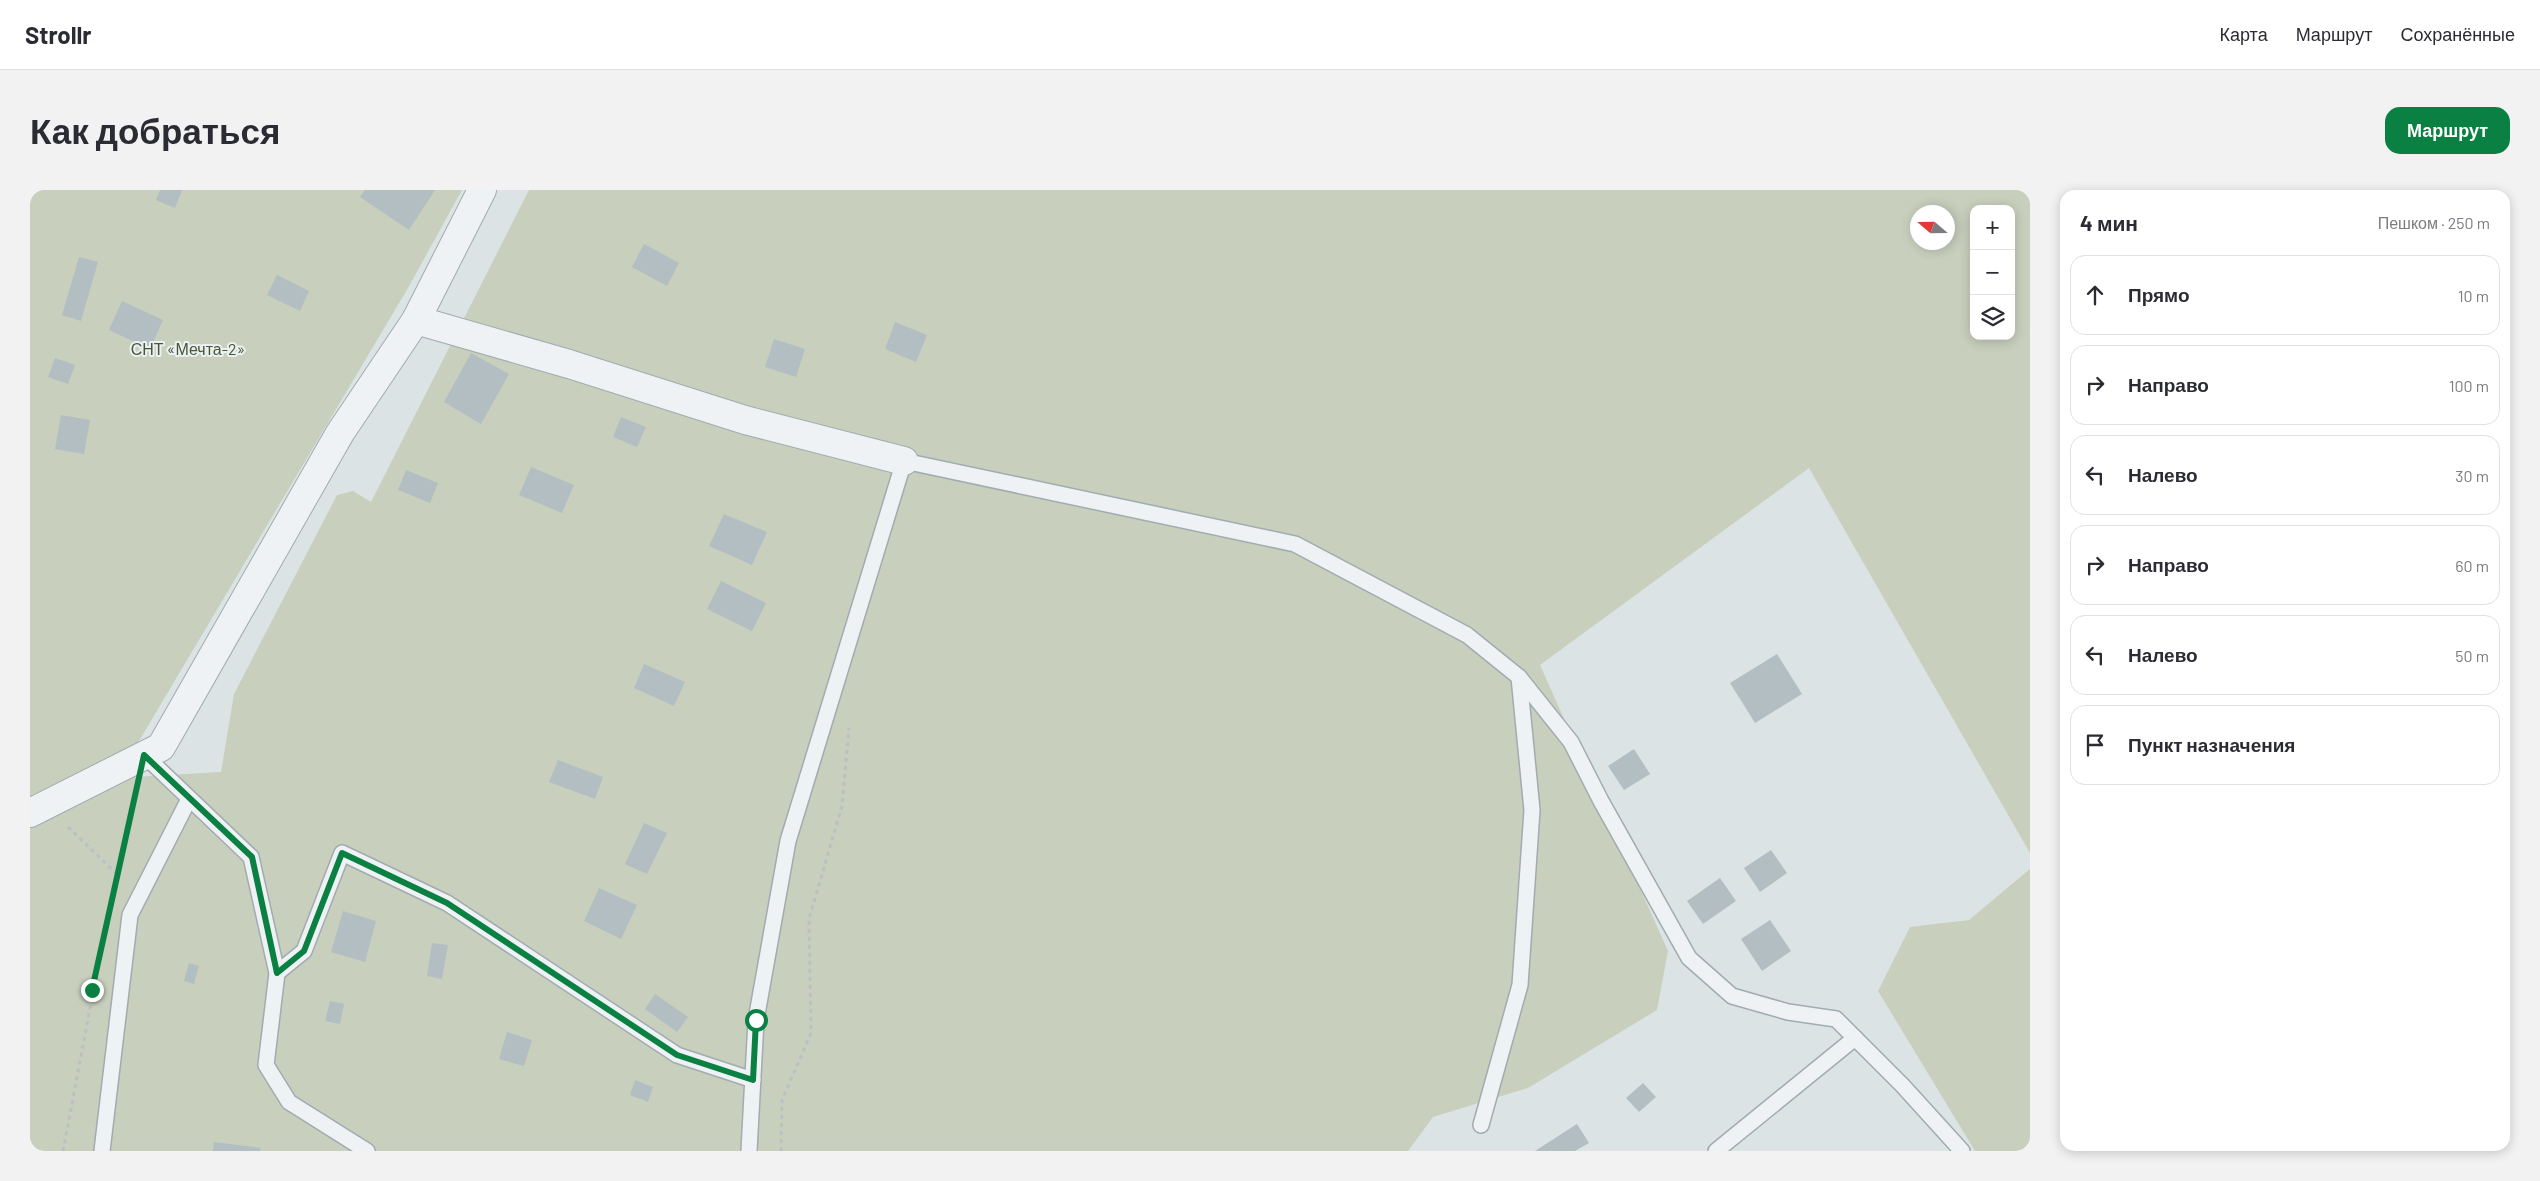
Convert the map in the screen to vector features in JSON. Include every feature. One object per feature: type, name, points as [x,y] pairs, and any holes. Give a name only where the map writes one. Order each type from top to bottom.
[{"type":"street","points":[[30,813],[161,747],[340,433],[416,320],[482,190]]},
{"type":"street","points":[[416,320],[569,364],[745,420],[904,461]]},
{"type":"lane","points":[[749,1151],[756,1020],[788,841],[904,461],[1295,544],[1468,635],[1519,677],[1571,742],[1601,801],[1689,958],[1732,996],[1788,1012],[1836,1019],[1962,1151]]},
{"type":"lane","points":[[1481,1125],[1520,985],[1532,810],[1519,677]]},
{"type":"lane","points":[[144,755],[252,857],[277,973],[266,1065],[289,1102],[367,1151]]},
{"type":"lane","points":[[102,1151],[130,915],[190,799]]},
{"type":"lane","points":[[277,973],[304,951],[342,853],[447,903],[677,1055],[753,1080]]},
{"type":"lane","points":[[1716,1151],[1855,1038]]},
{"type":"path","points":[[782,1151],[782,1100],[811,1034],[809,920],[842,806],[850,718]]},
{"type":"path","points":[[114,895],[144,755]]},
{"type":"path","points":[[62,822],[119,876]]},
{"type":"path","points":[[63,1151],[101,952]]},
{"type":"green space","name":"СНТ «Мечта-2»","points":[[30,190],[462,190],[408,288],[117,778],[221,772],[234,694],[337,495],[353,491],[371,502],[529,190],[2030,190],[2030,853],[1809,468],[1540,665],[1668,951],[1657,1010],[1528,1088],[1433,1117],[1408,1151],[758,1151],[754,1124],[745,1151],[30,1151]]},
{"type":"green space","points":[[2030,869],[2030,1151],[1975,1151],[1878,991],[1910,927],[1969,920]]},
{"type":"building","points":[[160,190],[182,190],[175,208],[156,200]]},
{"type":"building","points":[[365,190],[435,190],[409,230],[360,197]]},
{"type":"building","points":[[644,244],[679,263],[667,286],[632,267]]},
{"type":"building","points":[[79,257],[98,262],[81,321],[62,315]]},
{"type":"building","points":[[277,275],[309,291],[300,311],[267,295]]},
{"type":"building","points":[[122,301],[163,320],[150,349],[109,330]]},
{"type":"building","points":[[895,322],[927,335],[916,362],[885,349]]},
{"type":"building","points":[[774,339],[805,349],[796,377],[765,367]]},
{"type":"building","points":[[471,353],[509,374],[481,424],[444,402]]},
{"type":"building","points":[[55,358],[75,365],[68,384],[48,377]]},
{"type":"building","points":[[61,415],[90,420],[84,454],[55,449]]},
{"type":"building","points":[[621,417],[646,427],[637,447],[613,437]]},
{"type":"building","points":[[531,467],[574,485],[562,513],[519,495]]},
{"type":"building","points":[[406,470],[438,483],[430,503],[398,490]]},
{"type":"building","points":[[724,514],[767,532],[752,565],[709,546]]},
{"type":"building","points":[[721,581],[766,603],[752,631],[707,609]]},
{"type":"building","points":[[1777,654],[1802,694],[1755,723],[1730,683]]},
{"type":"building","points":[[644,664],[685,682],[674,706],[634,688]]},
{"type":"building","points":[[1634,749],[1650,774],[1624,790],[1608,766]]},
{"type":"building","points":[[558,760],[603,777],[595,799],[549,782]]},
{"type":"building","points":[[644,823],[667,833],[647,874],[625,864]]},
{"type":"building","points":[[1771,850],[1787,873],[1760,892],[1744,868]]},
{"type":"building","points":[[1720,878],[1736,901],[1703,924],[1687,901]]},
{"type":"building","points":[[599,888],[637,905],[621,939],[584,921]]},
{"type":"building","points":[[343,911],[376,921],[365,962],[331,952]]},
{"type":"building","points":[[1770,920],[1791,951],[1762,971],[1741,939]]},
{"type":"building","points":[[432,943],[448,945],[442,979],[427,976]]},
{"type":"building","points":[[189,963],[199,966],[194,984],[184,981]]},
{"type":"building","points":[[655,994],[688,1017],[677,1032],[645,1009]]},
{"type":"building","points":[[330,1001],[344,1004],[340,1024],[325,1021]]},
{"type":"building","points":[[507,1032],[532,1040],[524,1066],[499,1059]]},
{"type":"building","points":[[635,1080],[653,1087],[648,1102],[630,1095]]},
{"type":"building","points":[[1643,1083],[1656,1097],[1639,1112],[1626,1098]]},
{"type":"building","points":[[1577,1124],[1589,1143],[1575,1151],[1535,1151]]},
{"type":"building","points":[[214,1142],[261,1148],[260,1151],[213,1151]]},
{"type":"route","points":[[92,990],[119,876],[144,755],[252,857],[277,973],[304,951],[342,853],[447,903],[677,1055],[753,1080],[756,1020]]}]
